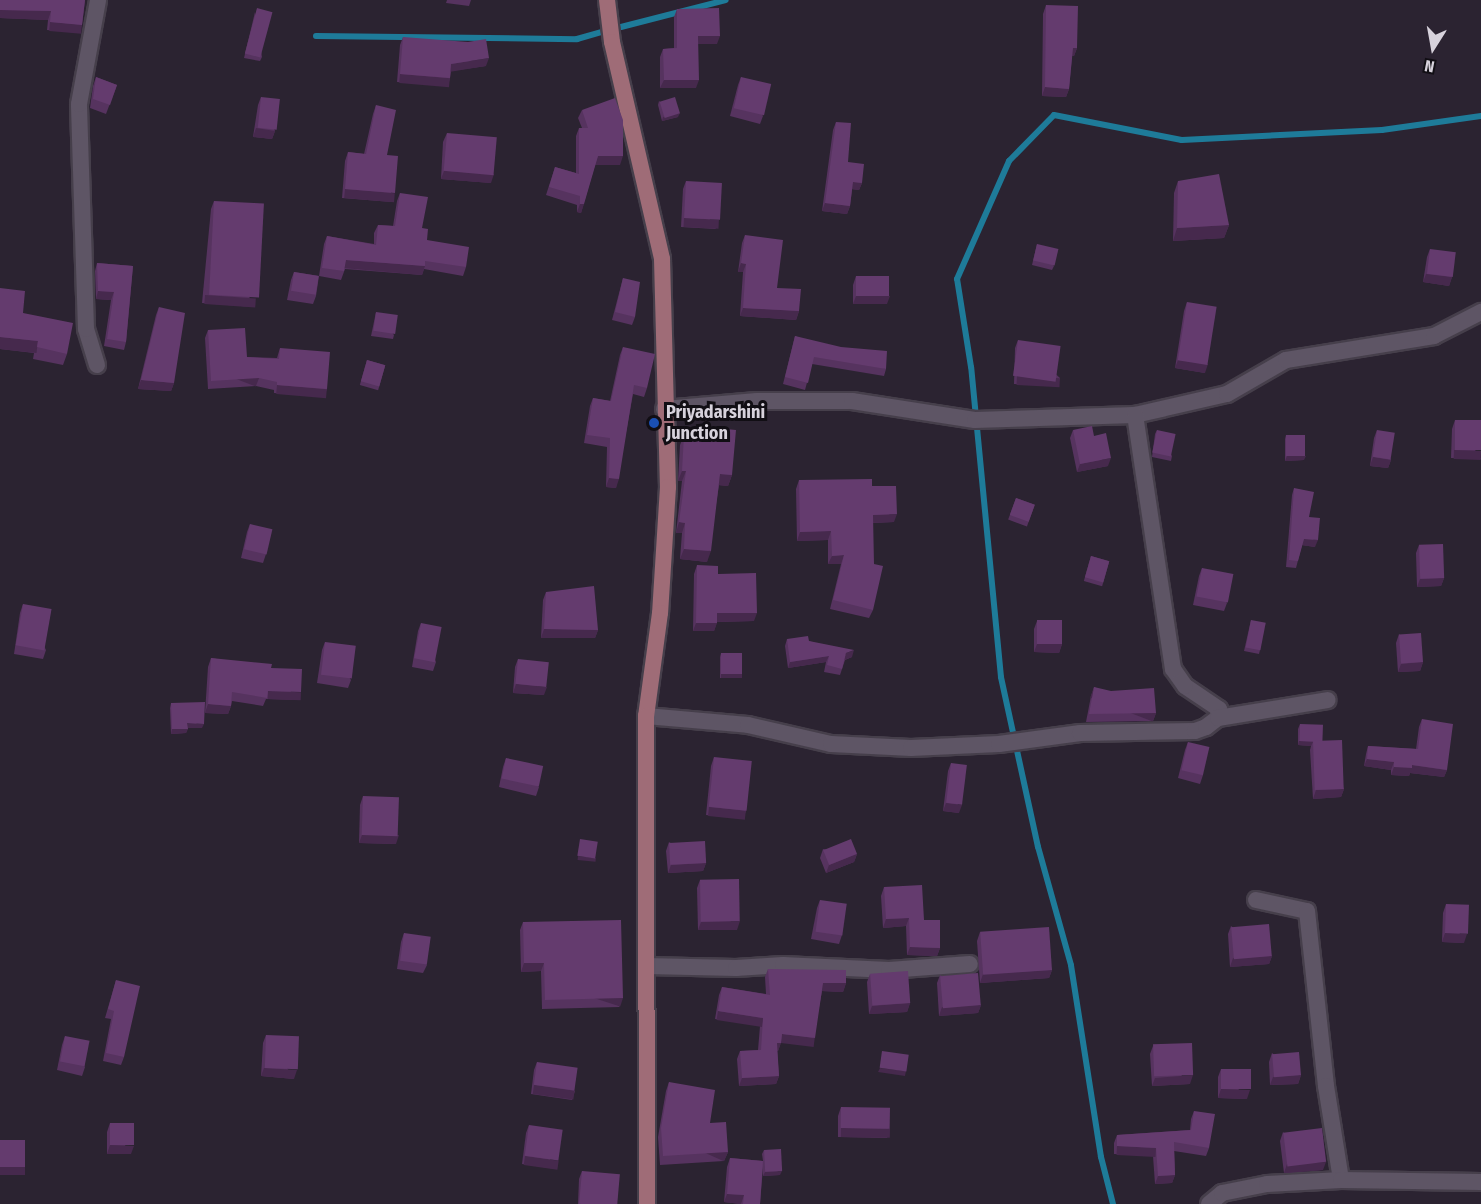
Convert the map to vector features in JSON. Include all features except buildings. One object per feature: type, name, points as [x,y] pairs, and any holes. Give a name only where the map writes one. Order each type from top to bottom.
[{"type":"main road","points":[[607,0],[612,42],[662,259],[664,409],[668,486],[660,613],[646,716],[647,1204]]},
{"type":"street","points":[[97,365],[86,329],[79,104],[98,0]]},
{"type":"street","points":[[664,409],[757,401],[852,401],[975,420],[1135,415],[1227,394],[1286,360],[1434,336],[1481,312]]},
{"type":"street","points":[[1135,415],[1173,669],[1185,686],[1211,700],[1219,710],[1218,717]]},
{"type":"street","points":[[646,716],[748,724],[831,744],[911,748],[999,744],[1080,733],[1196,731],[1218,717],[1328,700]]},
{"type":"street","points":[[1256,900],[1307,911],[1326,1086],[1341,1180]]},
{"type":"street","points":[[646,966],[736,968],[783,964],[889,970],[970,964]]},
{"type":"street","points":[[1209,1204],[1222,1193],[1242,1186],[1341,1180],[1481,1182]]},
{"type":"waterway","points":[[621,27],[726,0]]},
{"type":"waterway","points":[[316,36],[577,39],[601,32]]},
{"type":"waterway","points":[[1113,1204],[1101,1157],[1071,965],[1038,847],[1001,677],[971,367],[957,279],[1009,161],[1054,115],[1182,140],[1382,130],[1481,116]]},
{"type":"place","name":"Priyadarshini Junction","points":[[654,423]]}]
